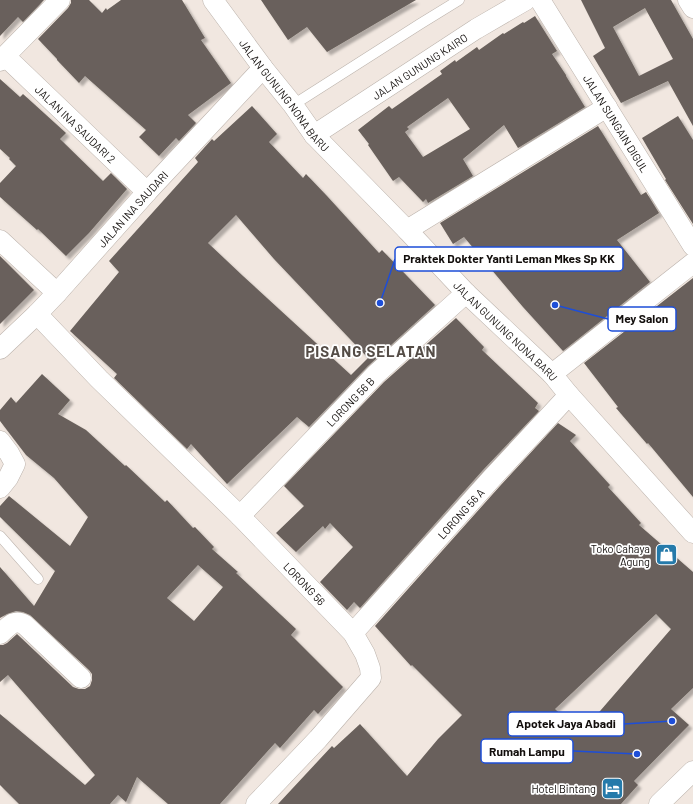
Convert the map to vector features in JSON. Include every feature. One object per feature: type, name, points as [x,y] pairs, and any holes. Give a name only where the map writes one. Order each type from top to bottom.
[{"type":"street","points":[[2,58],[60,0]]},
{"type":"street","name":"JALAN GUNUNG NONA BARU","points":[[213,0],[314,135],[466,293],[552,374],[569,395],[693,533]]},
{"type":"street","name":"JALAN GUNUNG KAIRO","points":[[314,135],[476,29],[526,0]]},
{"type":"street","name":"JALAN SUNGAIN DIGUL","points":[[540,0],[693,246]]},
{"type":"street","points":[[688,0],[693,8]]},
{"type":"street","name":"JALAN INA SAUDARI 2","points":[[2,58],[147,192]]},
{"type":"street","name":"JALAN INA SAUDARI","points":[[0,349],[57,293],[147,192],[263,68]]},
{"type":"street","points":[[407,230],[607,106]]},
{"type":"street","points":[[0,240],[57,293]]},
{"type":"street","points":[[552,374],[693,263]]},
{"type":"street","name":"LORONG 56 B","points":[[240,516],[376,374],[466,293]]},
{"type":"street","name":"LORONG 56","points":[[37,314],[99,379],[240,516],[353,633],[365,654],[370,668],[371,678],[318,739],[256,804]]},
{"type":"street","name":"LORONG 56 A","points":[[353,633],[492,478],[569,395]]},
{"type":"street","points":[[0,441],[15,464],[8,478],[0,488]]},
{"type":"street","points":[[0,634],[10,624],[20,622],[81,678]]},
{"type":"street","points":[[659,804],[693,771]]},
{"type":"lane","points":[[293,105],[459,0]]},
{"type":"lane","points":[[0,536],[38,579]]},
{"type":"building","points":[[0,0],[44,0],[23,22],[18,17],[0,36]]},
{"type":"building","points":[[71,0],[89,0],[102,13],[106,8],[107,10],[121,0],[182,0],[205,38],[201,40],[231,83],[188,115],[196,123],[179,141],[176,138],[159,156],[139,137],[146,130],[85,76],[79,83],[38,39],[68,8]]},
{"type":"building","points":[[261,0],[416,0],[327,52],[307,27],[288,40]]},
{"type":"building","points":[[581,0],[671,0],[693,39],[693,126],[668,81],[621,103],[593,56],[605,48]],"holes":[[[645,8],[673,59],[639,76],[613,27]]]},
{"type":"building","points":[[535,16],[557,51],[552,54],[585,107],[518,148],[504,125],[463,159],[473,176],[428,203],[426,199],[423,202],[399,177],[393,181],[358,130],[389,106],[392,109],[442,74],[440,71],[455,60],[456,62],[477,47],[479,50],[503,33],[504,34],[523,22],[524,23]],"holes":[[[448,98],[470,129],[423,157],[405,132],[409,129],[407,127]]]},
{"type":"building","points":[[0,79],[20,97],[23,94],[66,133],[60,139],[103,181],[111,173],[127,189],[89,233],[66,256],[38,229],[37,230],[0,197],[0,183],[16,166],[0,149]]},
{"type":"building","points":[[252,106],[277,134],[269,142],[303,178],[306,174],[379,253],[382,250],[435,305],[368,366],[309,427],[297,417],[227,484],[191,444],[187,449],[114,378],[117,374],[70,331],[119,272],[109,261],[198,162],[195,158],[212,139],[214,141]],"holes":[[[236,215],[274,259],[368,358],[351,375],[208,243]]]},
{"type":"building","points":[[678,116],[693,140],[693,224],[665,180],[666,179],[642,138]]},
{"type":"building","points":[[598,126],[641,195],[646,192],[659,213],[617,240],[650,282],[563,351],[523,307],[464,237],[453,244],[440,223]]},
{"type":"building","points":[[0,256],[34,290],[0,324]]},
{"type":"building","points":[[693,278],[693,497],[648,443],[647,444],[616,408],[618,407],[584,363]]},
{"type":"building","points":[[456,318],[484,347],[482,350],[538,403],[535,408],[539,411],[483,470],[360,608],[354,602],[347,610],[320,582],[353,547],[330,523],[325,529],[323,526],[296,552],[276,533],[304,506],[284,486],[384,382]]},
{"type":"building","points":[[42,374],[70,400],[58,414],[86,430],[165,502],[167,500],[193,528],[195,527],[214,547],[212,549],[238,572],[236,573],[296,629],[291,635],[343,687],[318,714],[314,710],[280,748],[275,743],[220,804],[168,804],[137,777],[126,802],[118,795],[110,804],[19,804],[0,785],[0,714],[85,785],[95,775],[8,675],[0,682],[0,645],[7,643],[17,634],[73,687],[85,689],[90,686],[92,680],[92,674],[89,670],[30,615],[16,611],[0,618],[0,567],[34,606],[55,571],[0,517],[0,506],[9,496],[70,546],[88,517],[54,478],[26,455],[0,421],[0,410],[11,397],[16,403]],"holes":[[[198,565],[223,587],[194,621],[167,598]]]},
{"type":"building","points":[[558,423],[576,435],[570,441],[610,485],[608,487],[641,523],[639,525],[693,572],[693,688],[671,709],[689,725],[634,781],[638,785],[621,804],[278,804],[332,746],[334,748],[360,724],[407,776],[438,739],[462,715],[412,665],[411,666],[375,626]],"holes":[[[656,614],[671,629],[581,733],[555,709]]]},
{"type":"place","name":"Praktek Dokter Yanti Leman Mkes Sp KK","points":[[380,303]]},
{"type":"place","name":"Mey Salon","points":[[555,305]]},
{"type":"place","name":"Toko Cahaya Agung","points":[[666,554]]},
{"type":"place","name":"Apotek Jaya Abadi","points":[[672,721]]},
{"type":"place","name":"Rumah Lampu","points":[[637,754]]},
{"type":"place","name":"Hotel Bintang","points":[[612,788]]},
{"type":"district","name":"PISANG SELATAN","points":[[371,351]]}]
